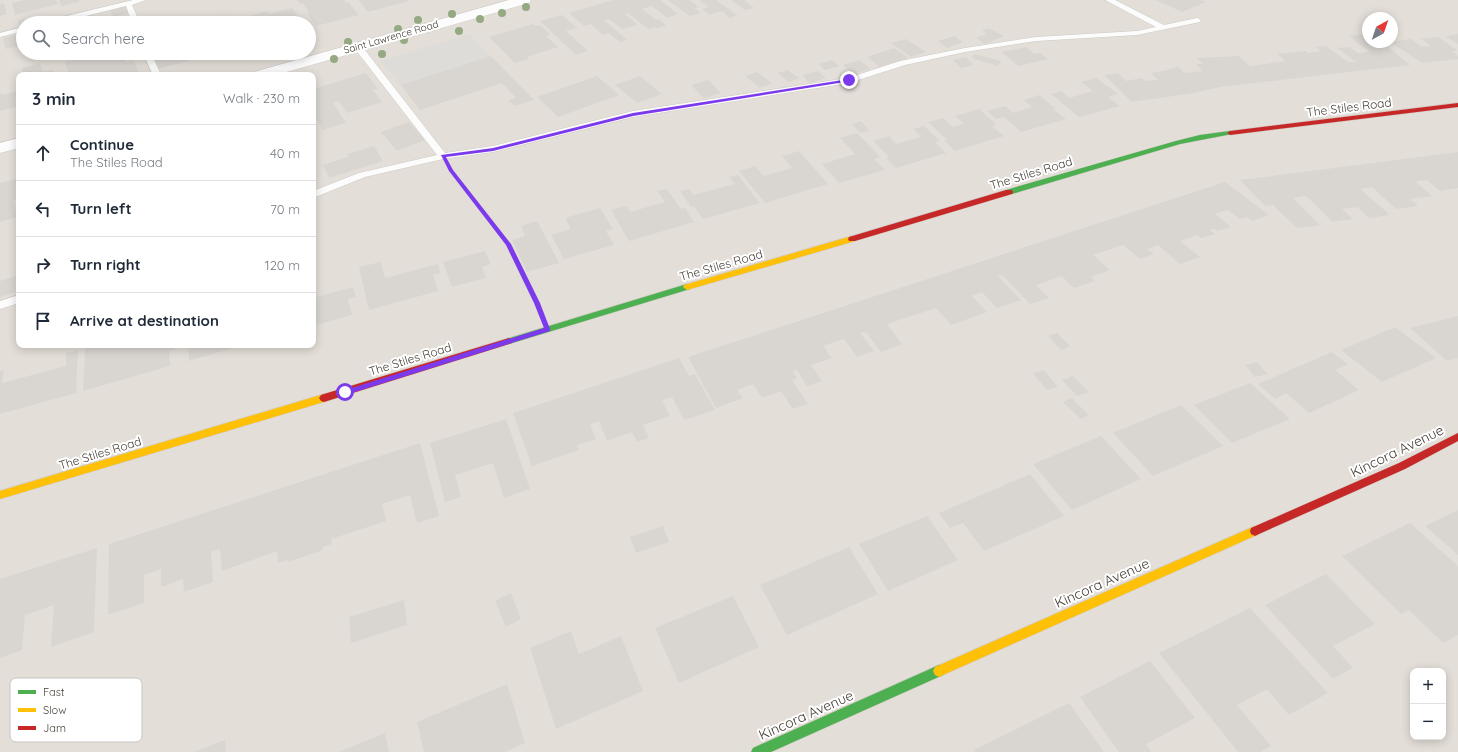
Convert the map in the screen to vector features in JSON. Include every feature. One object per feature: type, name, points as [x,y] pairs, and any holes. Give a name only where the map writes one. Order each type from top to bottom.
[{"type":"street","name":"Saint Lawrence Road","points":[[316,59],[524,0]]},
{"type":"street","name":"Saint Lawrence Road","points":[[270,72],[312,60]]},
{"type":"street","name":"The Stiles Road","points":[[0,495],[345,392],[547,329],[1178,142],[1200,137],[1458,105]]},
{"type":"street","points":[[0,148],[16,144]]},
{"type":"street","name":"Kincora Avenue","points":[[757,752],[1395,469],[1458,437]]},
{"type":"lane","points":[[77,16],[142,0]]},
{"type":"lane","points":[[1109,0],[1165,28]]},
{"type":"lane","points":[[128,3],[133,16]]},
{"type":"lane","points":[[316,194],[362,175],[443,156],[493,149],[633,114],[849,80],[903,63],[935,56],[1036,39],[1137,34],[1198,20]]},
{"type":"lane","points":[[0,35],[16,31]]},
{"type":"lane","points":[[358,47],[443,156]]},
{"type":"lane","points":[[150,60],[156,72]]},
{"type":"lane","points":[[0,305],[16,300]]},
{"type":"path","points":[[443,156],[451,170],[508,244],[537,303],[547,329]]},
{"type":"shaded area","points":[[0,0],[1458,0],[1458,752],[0,752]]},
{"type":"shaded area","points":[[469,34],[491,56],[401,85],[381,61]]},
{"type":"building","points":[[25,0],[56,0],[58,4],[15,15],[12,3]]},
{"type":"building","points":[[59,0],[79,0],[79,2],[61,6]]},
{"type":"building","points":[[297,0],[344,0],[346,3],[348,2],[359,15],[316,26],[316,16],[309,16],[307,13],[309,13],[303,3],[300,4]]},
{"type":"building","points":[[358,0],[408,0],[409,1],[368,12]]},
{"type":"building","points":[[613,0],[660,0],[678,14],[667,18],[652,6],[642,9],[656,20],[659,19],[666,25],[656,29],[655,27],[648,29],[628,13],[625,14],[638,25],[622,29],[609,19],[604,20],[627,40],[620,42],[609,33],[603,35],[591,24],[584,26],[569,13]]},
{"type":"building","points":[[668,0],[689,0],[699,7],[695,8],[701,13],[690,16]]},
{"type":"building","points":[[699,0],[716,0],[737,15],[730,18],[722,11],[709,15],[702,9],[709,7]]},
{"type":"building","points":[[731,0],[744,0],[754,8],[745,10]]},
{"type":"building","points":[[1156,0],[1201,0],[1206,2],[1182,12]]},
{"type":"building","points":[[4,3],[7,14],[0,16],[0,4]]},
{"type":"building","points":[[127,5],[131,13],[113,16],[110,9]]},
{"type":"building","points":[[292,8],[298,16],[249,16],[268,11],[269,14]]},
{"type":"building","points":[[94,13],[95,16],[81,16]]},
{"type":"building","points":[[562,15],[577,28],[566,31],[588,51],[576,55],[540,21]]},
{"type":"building","points":[[533,24],[535,26],[540,25],[551,35],[546,36],[558,47],[527,57],[529,59],[515,63],[489,37]]},
{"type":"building","points":[[989,28],[1004,36],[985,44],[976,38],[987,34],[982,31]]},
{"type":"building","points":[[1458,34],[1458,44],[1445,36]]},
{"type":"building","points":[[16,35],[16,47],[6,49],[3,38]]},
{"type":"building","points":[[1362,35],[1362,46],[1349,36]]},
{"type":"building","points":[[954,36],[963,42],[947,48],[938,41]]},
{"type":"building","points":[[1438,37],[1458,51],[1452,51],[1458,56],[1458,59],[1422,63],[1398,47],[1398,41],[1411,39],[1422,47],[1431,46],[1421,39]]},
{"type":"building","points":[[906,39],[926,52],[911,57],[891,43]]},
{"type":"building","points":[[1326,46],[1348,62],[1357,62],[1337,48],[1349,47],[1358,53],[1370,52],[1365,48],[1389,48],[1410,65],[1220,87],[1194,93],[1132,102],[1104,75],[1118,73],[1126,81],[1142,78],[1145,81],[1158,80],[1151,73],[1168,70],[1178,66],[1184,73],[1202,71],[1196,64],[1203,64],[1197,58],[1239,56],[1250,66],[1286,61],[1277,54],[1321,51],[1315,47]]},
{"type":"building","points":[[1026,47],[1034,54],[1040,53],[1048,59],[1018,66],[1002,52]]},
{"type":"building","points":[[894,48],[908,58],[880,67],[867,57]]},
{"type":"building","points":[[975,54],[1001,61],[997,66],[971,58]]},
{"type":"building","points":[[491,56],[534,100],[514,106],[509,100],[516,98],[502,83],[420,110],[401,85]]},
{"type":"building","points":[[966,57],[974,65],[961,68],[953,60]]},
{"type":"building","points":[[74,60],[125,60],[126,62],[133,60],[139,72],[68,72],[65,62]]},
{"type":"building","points":[[154,60],[191,60],[158,69]]},
{"type":"building","points":[[832,60],[839,66],[825,70],[818,64]]},
{"type":"building","points":[[860,60],[870,69],[853,74],[843,65]]},
{"type":"building","points":[[40,63],[43,72],[23,72],[22,68]]},
{"type":"building","points":[[53,70],[54,72],[43,72]]},
{"type":"building","points":[[788,70],[799,78],[789,82],[778,73]]},
{"type":"building","points":[[818,71],[826,78],[810,83],[802,75]]},
{"type":"building","points":[[757,72],[772,83],[760,88],[745,76]]},
{"type":"building","points":[[366,73],[378,89],[373,90],[382,102],[347,113],[339,101],[333,103],[346,123],[323,130],[316,119],[316,88]]},
{"type":"building","points":[[597,76],[619,95],[558,117],[537,97]]},
{"type":"building","points":[[640,76],[662,94],[637,103],[615,85]]},
{"type":"building","points":[[1096,78],[1118,94],[1108,97],[1120,106],[1079,117],[1051,94],[1061,91],[1069,98],[1093,91],[1081,82]]},
{"type":"building","points":[[708,80],[721,93],[704,98],[691,85]]},
{"type":"building","points":[[0,91],[1,95],[16,92],[16,107],[0,111]]},
{"type":"building","points":[[1039,95],[1066,119],[1021,132],[1004,117],[996,119],[987,111],[1005,106],[1013,113],[1032,107],[1023,100]]},
{"type":"building","points":[[979,109],[997,125],[992,126],[1004,136],[955,151],[944,140],[947,140],[928,122],[943,118],[953,127],[964,124],[955,116]]},
{"type":"building","points":[[861,121],[869,131],[860,133],[852,124]]},
{"type":"building","points":[[409,122],[425,140],[397,151],[381,132]]},
{"type":"building","points":[[924,126],[940,141],[935,142],[946,153],[896,168],[886,158],[889,157],[873,141],[889,136],[896,144],[921,137],[913,129]]},
{"type":"building","points":[[857,133],[880,157],[874,159],[885,170],[839,183],[822,164],[855,154],[840,138]]},
{"type":"building","points":[[374,146],[383,161],[329,178],[323,165],[348,157],[347,154]]},
{"type":"building","points":[[799,151],[828,184],[765,203],[739,171],[755,166],[764,176],[792,168],[782,156]]},
{"type":"building","points":[[1458,152],[1458,188],[1440,191],[1427,180],[1415,181],[1432,196],[1410,199],[1418,206],[1396,209],[1372,187],[1360,189],[1390,215],[1369,218],[1357,207],[1342,209],[1353,219],[1332,222],[1306,196],[1293,198],[1320,225],[1297,228],[1273,205],[1265,206],[1240,180]]},
{"type":"building","points":[[738,175],[760,203],[703,219],[694,206],[691,207],[680,191],[689,189],[693,195],[735,184],[729,177]]},
{"type":"building","points":[[16,179],[16,199],[13,200],[16,217],[0,222],[0,183]]},
{"type":"building","points":[[1225,182],[1269,215],[1252,221],[1247,217],[1240,219],[1228,210],[1215,214],[1231,227],[1217,231],[1214,229],[1210,230],[1215,234],[1201,238],[1197,235],[1180,241],[1200,257],[1180,264],[1158,245],[1147,249],[1154,254],[1140,259],[1123,245],[1093,255],[1110,270],[1091,277],[1095,281],[1074,288],[1062,276],[1036,285],[1049,298],[1030,304],[1002,275],[998,276],[1021,300],[997,308],[982,292],[972,296],[987,312],[951,325],[936,308],[887,324],[902,344],[881,352],[866,332],[860,333],[874,351],[857,357],[844,339],[823,346],[832,358],[811,365],[822,381],[807,386],[797,370],[793,371],[797,378],[792,380],[808,404],[793,409],[781,391],[762,398],[753,384],[737,390],[743,398],[716,408],[688,357]]},
{"type":"building","points":[[667,189],[681,209],[685,208],[694,222],[629,241],[611,210],[626,206],[630,212],[665,202],[657,191]]},
{"type":"building","points":[[600,208],[613,229],[606,231],[614,245],[564,259],[551,235],[571,229],[565,218]]},
{"type":"building","points":[[537,221],[559,263],[527,272],[512,240],[525,236],[521,226]]},
{"type":"building","points":[[485,251],[491,264],[482,267],[486,278],[452,287],[443,262]]},
{"type":"building","points":[[381,262],[385,278],[438,264],[440,273],[433,275],[438,291],[369,310],[359,267]]},
{"type":"building","points":[[16,276],[16,292],[0,297],[0,281]]},
{"type":"building","points":[[353,287],[356,297],[348,299],[352,315],[316,325],[316,297]]},
{"type":"building","points":[[1458,316],[1458,358],[1447,361],[1410,328]]},
{"type":"building","points":[[1395,327],[1436,358],[1382,382],[1341,350]]},
{"type":"building","points":[[1057,333],[1070,346],[1061,350],[1048,336]]},
{"type":"building","points":[[85,348],[175,348],[175,350],[169,351],[170,366],[83,391]]},
{"type":"building","points":[[188,348],[233,348],[189,361]]},
{"type":"building","points":[[78,350],[76,393],[0,414],[0,371],[4,370],[2,383],[66,366],[66,353]]},
{"type":"building","points":[[1332,352],[1348,364],[1335,370],[1359,390],[1309,413],[1286,393],[1275,399],[1258,384]]},
{"type":"building","points":[[679,358],[689,376],[695,374],[715,410],[684,420],[672,397],[662,400],[670,416],[643,425],[649,438],[637,442],[632,432],[607,441],[599,421],[590,424],[596,439],[577,445],[579,450],[532,466],[513,413]]},
{"type":"building","points":[[1257,362],[1267,374],[1255,377],[1245,365]]},
{"type":"building","points":[[1044,370],[1058,387],[1047,390],[1033,373]]},
{"type":"building","points":[[1073,376],[1089,392],[1077,396],[1062,380]]},
{"type":"building","points":[[1250,383],[1290,419],[1232,443],[1194,405]]},
{"type":"building","points":[[1072,398],[1089,415],[1081,419],[1063,402]]},
{"type":"building","points":[[1181,405],[1223,446],[1153,476],[1113,433]]},
{"type":"building","points":[[506,419],[530,489],[504,498],[493,463],[455,475],[461,497],[445,502],[430,443]]},
{"type":"building","points":[[1101,436],[1141,479],[1072,510],[1033,464]]},
{"type":"building","points":[[420,443],[439,516],[417,523],[410,495],[382,504],[386,521],[331,539],[332,544],[323,547],[323,550],[288,562],[287,560],[278,563],[277,551],[222,571],[220,549],[211,552],[213,582],[184,592],[183,579],[161,587],[161,569],[144,575],[144,603],[108,615],[109,544]]},
{"type":"building","points":[[1030,474],[1064,516],[984,551],[963,523],[950,528],[939,513]]},
{"type":"building","points":[[1458,510],[1458,555],[1425,526]]},
{"type":"building","points":[[927,516],[958,560],[888,591],[859,544]]},
{"type":"building","points":[[1410,523],[1458,566],[1458,635],[1443,643],[1409,610],[1401,614],[1342,556]]},
{"type":"building","points":[[663,526],[669,542],[636,553],[630,537]]},
{"type":"building","points":[[849,547],[878,594],[787,635],[760,585]]},
{"type":"building","points":[[97,548],[94,632],[51,647],[54,605],[25,615],[22,650],[0,658],[0,579]]},
{"type":"building","points":[[1326,574],[1375,624],[1333,646],[1353,668],[1333,679],[1265,605]]},
{"type":"building","points":[[511,593],[521,619],[506,627],[495,601]]},
{"type":"building","points":[[733,596],[759,647],[679,683],[655,628]]},
{"type":"building","points":[[404,600],[407,625],[351,643],[349,617]]},
{"type":"building","points":[[1250,608],[1328,693],[1289,715],[1267,689],[1237,705],[1271,746],[1261,752],[1238,752],[1159,653]]},
{"type":"building","points":[[571,631],[579,654],[621,636],[643,691],[556,729],[530,648]]},
{"type":"building","points":[[1150,661],[1195,718],[1146,744],[1151,752],[1119,752],[1080,697]]},
{"type":"building","points":[[507,684],[525,743],[505,752],[424,752],[417,722]]},
{"type":"building","points":[[1069,703],[1104,752],[975,752],[974,750]]},
{"type":"building","points":[[385,733],[389,752],[339,752]]},
{"type":"building","points":[[225,740],[226,752],[194,752]]},
{"type":"traffic: fast","points":[[1009,192],[1178,142],[1230,133]]},
{"type":"traffic: fast","points":[[509,341],[687,287]]},
{"type":"traffic: fast","points":[[757,752],[939,671]]},
{"type":"traffic: slow","points":[[687,287],[852,239]]},
{"type":"traffic: slow","points":[[0,495],[324,398]]},
{"type":"traffic: slow","points":[[939,671],[1255,531]]},
{"type":"traffic: jam","points":[[1230,133],[1458,105]]},
{"type":"traffic: jam","points":[[852,239],[1009,192]]},
{"type":"traffic: jam","points":[[324,398],[509,341]]},
{"type":"traffic: jam","points":[[1255,531],[1402,466],[1458,437]]},
{"type":"route","points":[[345,392],[547,329],[537,303],[505,239],[451,170],[443,156],[493,149],[633,114],[781,92],[849,80]]}]
